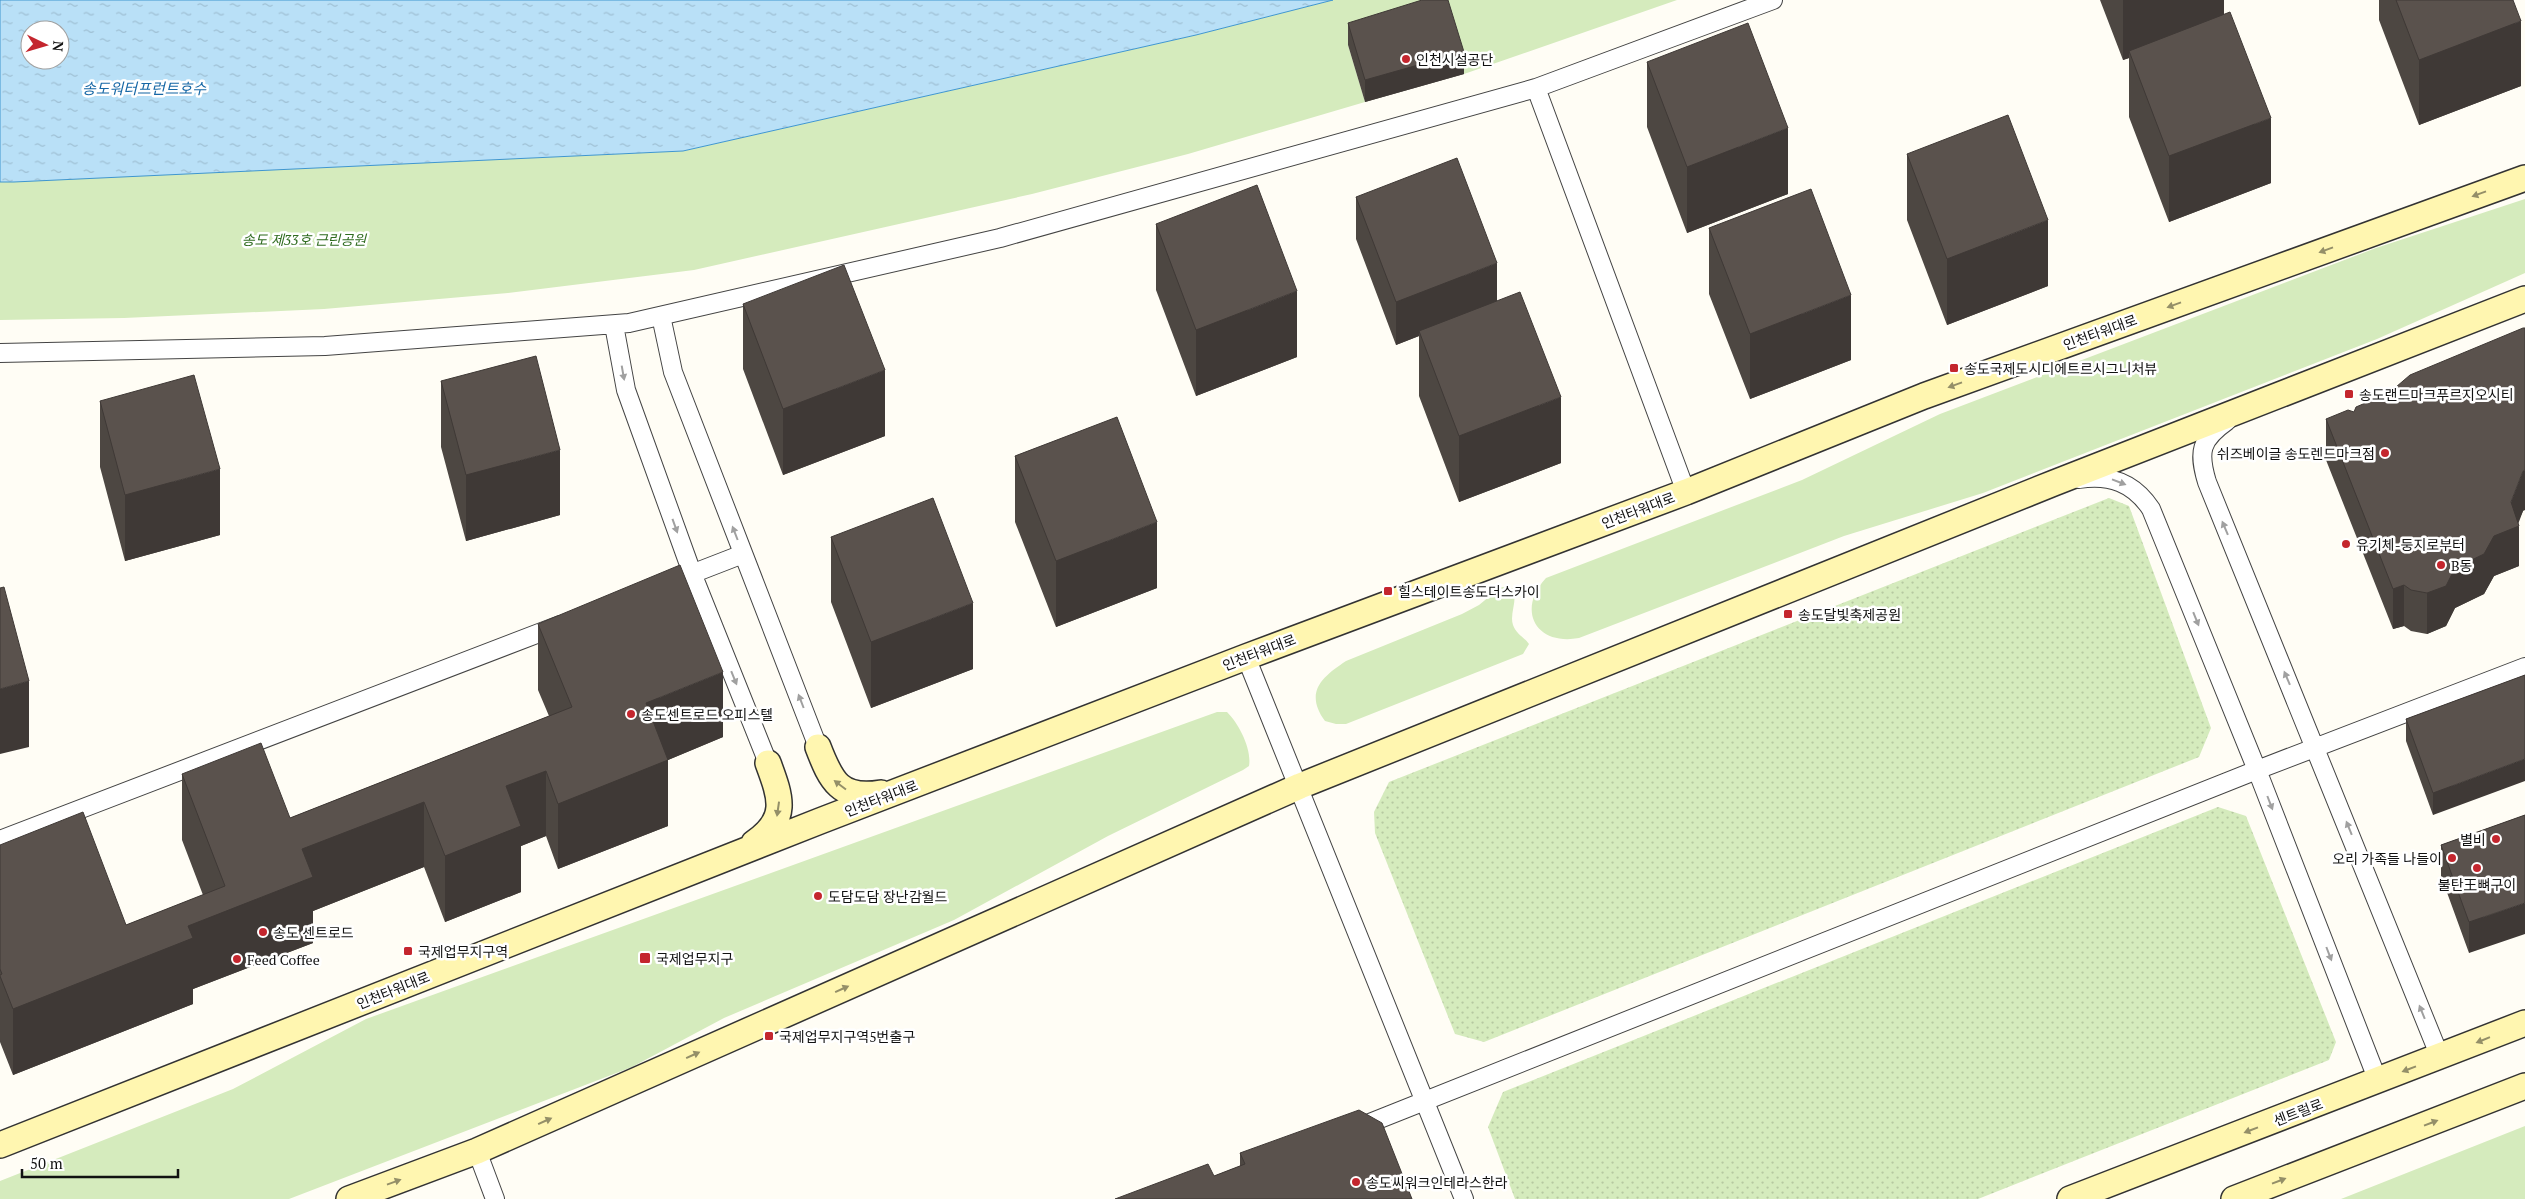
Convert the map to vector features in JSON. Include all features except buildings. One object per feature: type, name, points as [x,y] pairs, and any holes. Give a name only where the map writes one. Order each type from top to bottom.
[{"type":"main road","name":"인천타워대로","points":[[0,1145],[903,789],[1246,657],[1686,492],[1924,396],[2525,178]]},
{"type":"main road","points":[[349,1199],[477,1151],[1300,786],[2054,483],[2525,299]]},
{"type":"main road","points":[[818,747],[829,775],[840,788],[856,794],[903,789]]},
{"type":"main road","points":[[743,852],[767,834],[776,822],[780,796],[768,763]]},
{"type":"main road","name":"센트럴로","points":[[2070,1199],[2525,1023]]},
{"type":"main road","points":[[2234,1199],[2525,1086]]},
{"type":"street","points":[[0,353],[325,346],[614,325],[661,316],[1000,238],[1536,88],[1773,0]]},
{"type":"street","points":[[1536,88],[1686,492]]},
{"type":"street","points":[[661,316],[673,372],[818,747]]},
{"type":"street","points":[[614,325],[626,390],[692,574],[768,763]]},
{"type":"street","points":[[2242,410],[2215,429],[2203,445],[2203,467],[2220,516],[2316,748],[2440,1057]]},
{"type":"street","points":[[2054,483],[2091,477],[2107,478],[2123,482],[2144,499],[2159,527],[2257,770],[2378,1081]]},
{"type":"street","points":[[648,591],[743,554]]},
{"type":"street","points":[[0,840],[574,619]]},
{"type":"street","points":[[1246,657],[1300,786],[1464,1199]]},
{"type":"street","points":[[1342,1134],[2257,770],[2525,667]]},
{"type":"street","points":[[477,1151],[495,1199]]},
{"type":"green space","name":"송도 제33호 근린공원","points":[[1333,0],[1677,0],[1464,74],[1446,14],[1348,45],[1365,102],[1188,154],[1032,194],[694,270],[508,293],[324,309],[124,318],[0,320],[0,182],[683,151],[1196,35]]},
{"type":"green space","points":[[2525,199],[2525,273],[2377,339],[1983,493],[1844,536],[1579,638],[1564,639],[1551,636],[1542,631],[1535,623],[1532,613],[1532,602],[1537,590],[1546,578],[1802,480],[1940,414],[2376,248]]},
{"type":"green space","points":[[2109,498],[2129,506],[2211,728],[2199,757],[1484,1042],[1455,1034],[1375,833],[1374,812],[1389,782]]},
{"type":"green space","points":[[1501,587],[1512,588],[1514,592],[1513,625],[1516,631],[1529,644],[1523,654],[1346,724],[1325,721],[1316,702],[1316,693],[1323,679],[1337,667],[1346,661],[1462,614],[1479,605]]},
{"type":"green space","points":[[1217,712],[1227,712],[1244,737],[1249,752],[1249,766],[1243,770],[1108,836],[954,920],[724,1018],[632,1067],[289,1199],[0,1199],[0,1181],[233,1089],[366,1019]]},
{"type":"green space","points":[[2218,807],[2246,816],[2336,1042],[2329,1060],[1978,1199],[1515,1199],[1488,1127],[1503,1092]]},
{"type":"green space","points":[[2525,1126],[2525,1199],[2341,1199]]},
{"type":"water","name":"송도워터프런트호수","points":[[0,0],[1333,0],[1196,35],[683,151],[0,182]]},
{"type":"place","name":"인천시설공단","points":[[1406,59]]},
{"type":"place","name":"송도국제도시디에트르시그니처뷰","points":[[1954,368]]},
{"type":"place","name":"송도랜드마크푸르지오시티","points":[[2349,394]]},
{"type":"place","name":"쉬즈베이글 송도렌드마크점","points":[[2385,453]]},
{"type":"place","name":"유기체-둥지로부터","points":[[2346,544]]},
{"type":"place","name":"B동","points":[[2441,565]]},
{"type":"place","name":"힐스테이트송도더스카이","points":[[1388,591]]},
{"type":"place","name":"송도달빛축제공원","points":[[1788,614]]},
{"type":"place","name":"송도센트로드 오피스텔","points":[[631,714]]},
{"type":"place","name":"별비","points":[[2496,839]]},
{"type":"place","name":"오리 가족들 나들이","points":[[2452,858]]},
{"type":"place","name":"불탄王뼈구이","points":[[2477,868]]},
{"type":"place","name":"도담도담 장난감월드","points":[[818,896]]},
{"type":"place","name":"송도 센트로드","points":[[263,932]]},
{"type":"place","name":"국제업무지구역","points":[[408,951]]},
{"type":"place","name":"국제업무지구","points":[[645,958]]},
{"type":"place","name":"Feed Coffee","points":[[237,959]]},
{"type":"place","name":"국제업무지구역5번출구","points":[[769,1036]]},
{"type":"place","name":"송도씨워크인테라스한라","points":[[1356,1182]]}]
